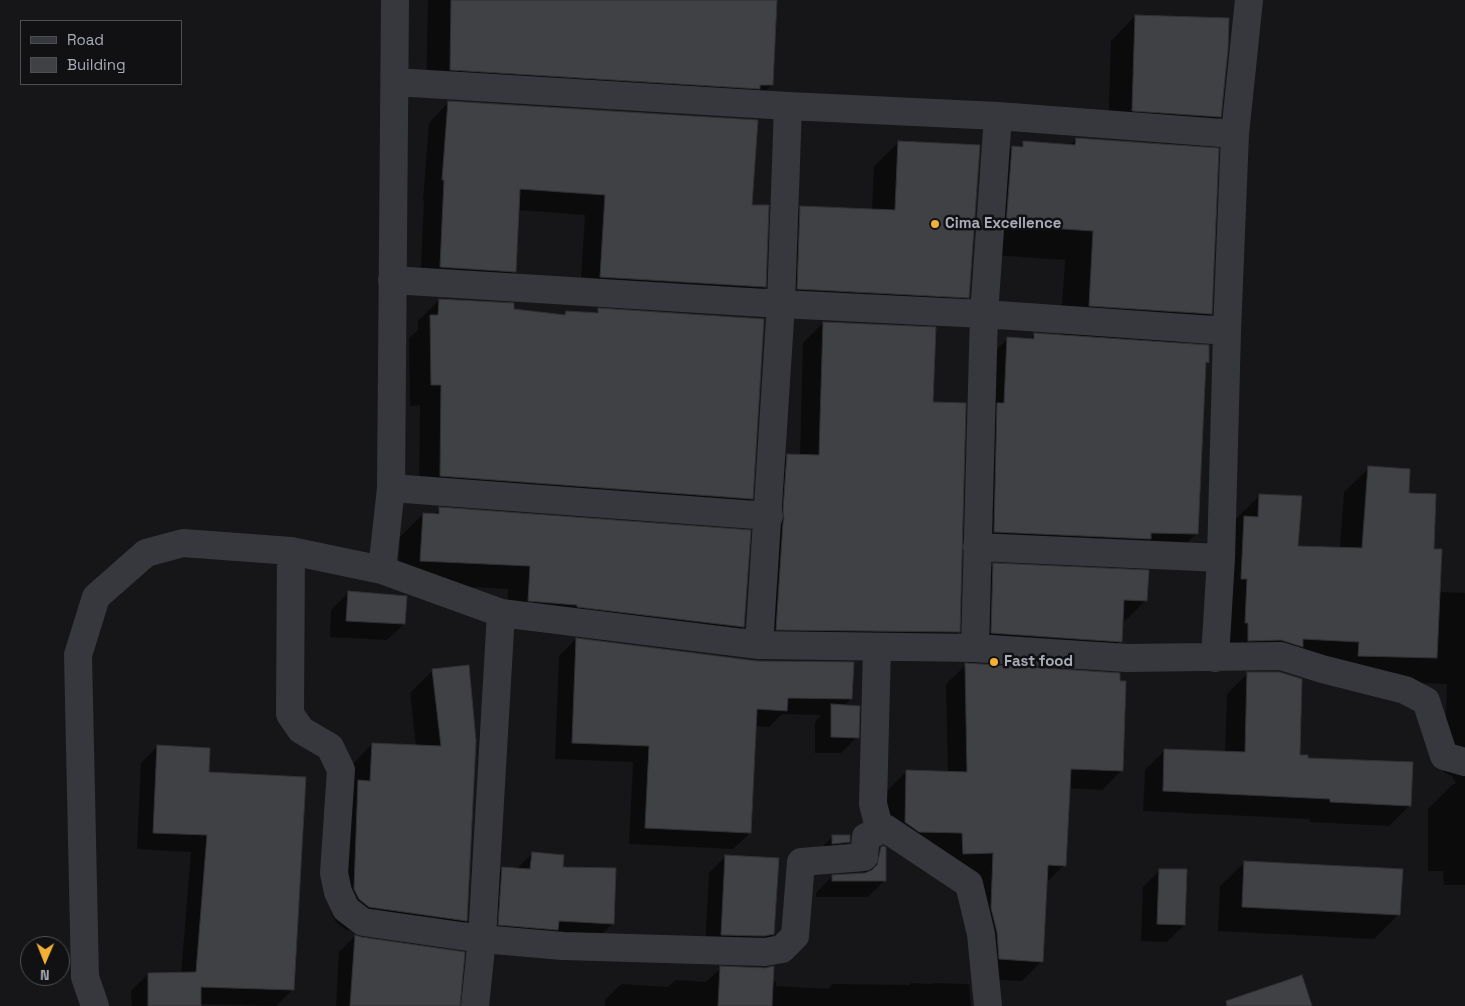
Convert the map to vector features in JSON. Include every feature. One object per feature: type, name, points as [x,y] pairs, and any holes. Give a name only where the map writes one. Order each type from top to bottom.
[{"type":"street","points":[[382,570],[391,488],[396,0]]},
{"type":"street","points":[[1215,658],[1221,558],[1226,330],[1235,134],[1249,0]]},
{"type":"street","points":[[395,82],[788,106],[998,116],[1235,134]]},
{"type":"street","points":[[759,645],[769,516],[781,304],[788,106]]},
{"type":"street","points":[[975,648],[984,314],[998,116]]},
{"type":"street","points":[[392,280],[1226,330]]},
{"type":"street","points":[[391,488],[769,516]]},
{"type":"street","points":[[95,1006],[86,977],[78,655],[96,597],[146,553],[184,543],[291,551],[382,570],[501,613],[759,645],[975,648],[1128,658],[1281,656],[1322,669],[1405,690],[1426,700],[1444,756],[1465,762]]},
{"type":"street","points":[[977,547],[1221,558]]},
{"type":"street","points":[[291,551],[290,714],[300,730],[330,747],[341,770],[334,873],[338,892],[346,910],[363,922],[482,939],[572,946],[765,952],[782,949],[795,936],[801,862],[864,857],[866,837],[885,828]]},
{"type":"street","points":[[475,1006],[482,939],[501,613]]},
{"type":"street","points":[[878,647],[873,804],[879,827],[885,828],[969,884],[981,934],[988,1006]]},
{"type":"building","points":[[451,0],[777,0],[773,85],[760,85],[760,89],[450,70]]},
{"type":"building","points":[[1135,15],[1229,18],[1228,49],[1221,117],[1132,111]]},
{"type":"building","points":[[448,101],[758,120],[752,205],[769,205],[766,287],[600,277],[605,195],[520,189],[516,272],[440,267],[444,180],[442,180]]},
{"type":"building","points":[[1076,138],[1219,148],[1212,314],[1089,306],[1093,231],[1006,225],[1012,146],[1023,147],[1023,141],[1075,145]]},
{"type":"building","name":"Cima Excellence","points":[[898,141],[980,145],[969,298],[797,289],[800,206],[895,210]]},
{"type":"building","points":[[439,299],[514,303],[514,309],[565,315],[566,311],[598,313],[598,308],[764,319],[753,499],[440,476],[441,385],[431,385],[430,315],[438,315]]},
{"type":"building","points":[[823,322],[936,327],[933,402],[966,403],[960,632],[776,630],[787,454],[819,455]]},
{"type":"building","points":[[1034,333],[1209,345],[1209,363],[1206,362],[1198,534],[1151,533],[1151,539],[994,532],[997,403],[1004,403],[1007,337],[1034,339]]},
{"type":"building","points":[[1368,466],[1410,469],[1409,493],[1436,494],[1434,549],[1442,549],[1437,658],[1358,656],[1359,642],[1303,639],[1303,647],[1281,640],[1248,641],[1248,623],[1245,623],[1247,579],[1241,579],[1244,516],[1258,517],[1259,494],[1302,496],[1298,546],[1362,548]]},
{"type":"building","points":[[439,507],[751,530],[744,627],[577,607],[577,605],[528,601],[530,566],[420,561],[423,513],[439,514]]},
{"type":"building","points":[[993,563],[1149,570],[1147,601],[1124,600],[1122,642],[991,633]]},
{"type":"building","points":[[348,591],[407,596],[405,624],[346,621]]},
{"type":"building","points":[[576,638],[757,661],[854,662],[852,699],[788,698],[787,711],[757,709],[751,833],[645,828],[649,746],[572,743]]},
{"type":"building","points":[[965,663],[1120,673],[1120,681],[1126,681],[1123,771],[1071,769],[1066,866],[1048,865],[1043,962],[999,959],[997,932],[991,908],[993,853],[963,854],[962,833],[919,832],[905,822],[906,770],[967,772]]},
{"type":"building","points":[[469,665],[476,741],[467,921],[369,907],[359,899],[354,889],[358,780],[370,781],[372,743],[441,746],[432,669]]},
{"type":"building","points":[[1247,672],[1279,672],[1302,679],[1300,755],[1308,755],[1308,758],[1413,762],[1411,806],[1330,802],[1330,799],[1163,791],[1164,749],[1245,752]]},
{"type":"building","points":[[831,704],[860,706],[859,738],[831,737]]},
{"type":"building","points":[[157,745],[210,748],[209,772],[306,777],[294,990],[201,987],[201,1006],[148,1006],[148,973],[196,972],[207,835],[153,833]]},
{"type":"building","points":[[832,835],[850,835],[850,842],[832,844]]},
{"type":"building","points":[[881,847],[886,847],[886,881],[832,881],[832,875],[865,873],[872,870],[877,865]]},
{"type":"building","points":[[532,852],[564,855],[563,867],[616,868],[614,924],[559,921],[558,930],[498,925],[502,867],[530,869]]},
{"type":"building","points":[[725,855],[779,858],[774,934],[764,936],[721,935]]},
{"type":"building","points":[[1244,861],[1403,869],[1400,915],[1242,907]]},
{"type":"building","points":[[1159,869],[1187,869],[1185,925],[1157,924]]},
{"type":"building","points":[[355,935],[465,952],[460,1006],[350,1006]]},
{"type":"building","points":[[720,966],[765,968],[774,966],[772,1006],[718,1006]]},
{"type":"building","points":[[1302,975],[1312,1006],[1227,1006],[1226,1001]]},
{"type":"place","name":"Cima Excellence","points":[[935,224]]},
{"type":"place","name":"Fast food","points":[[994,662]]}]
